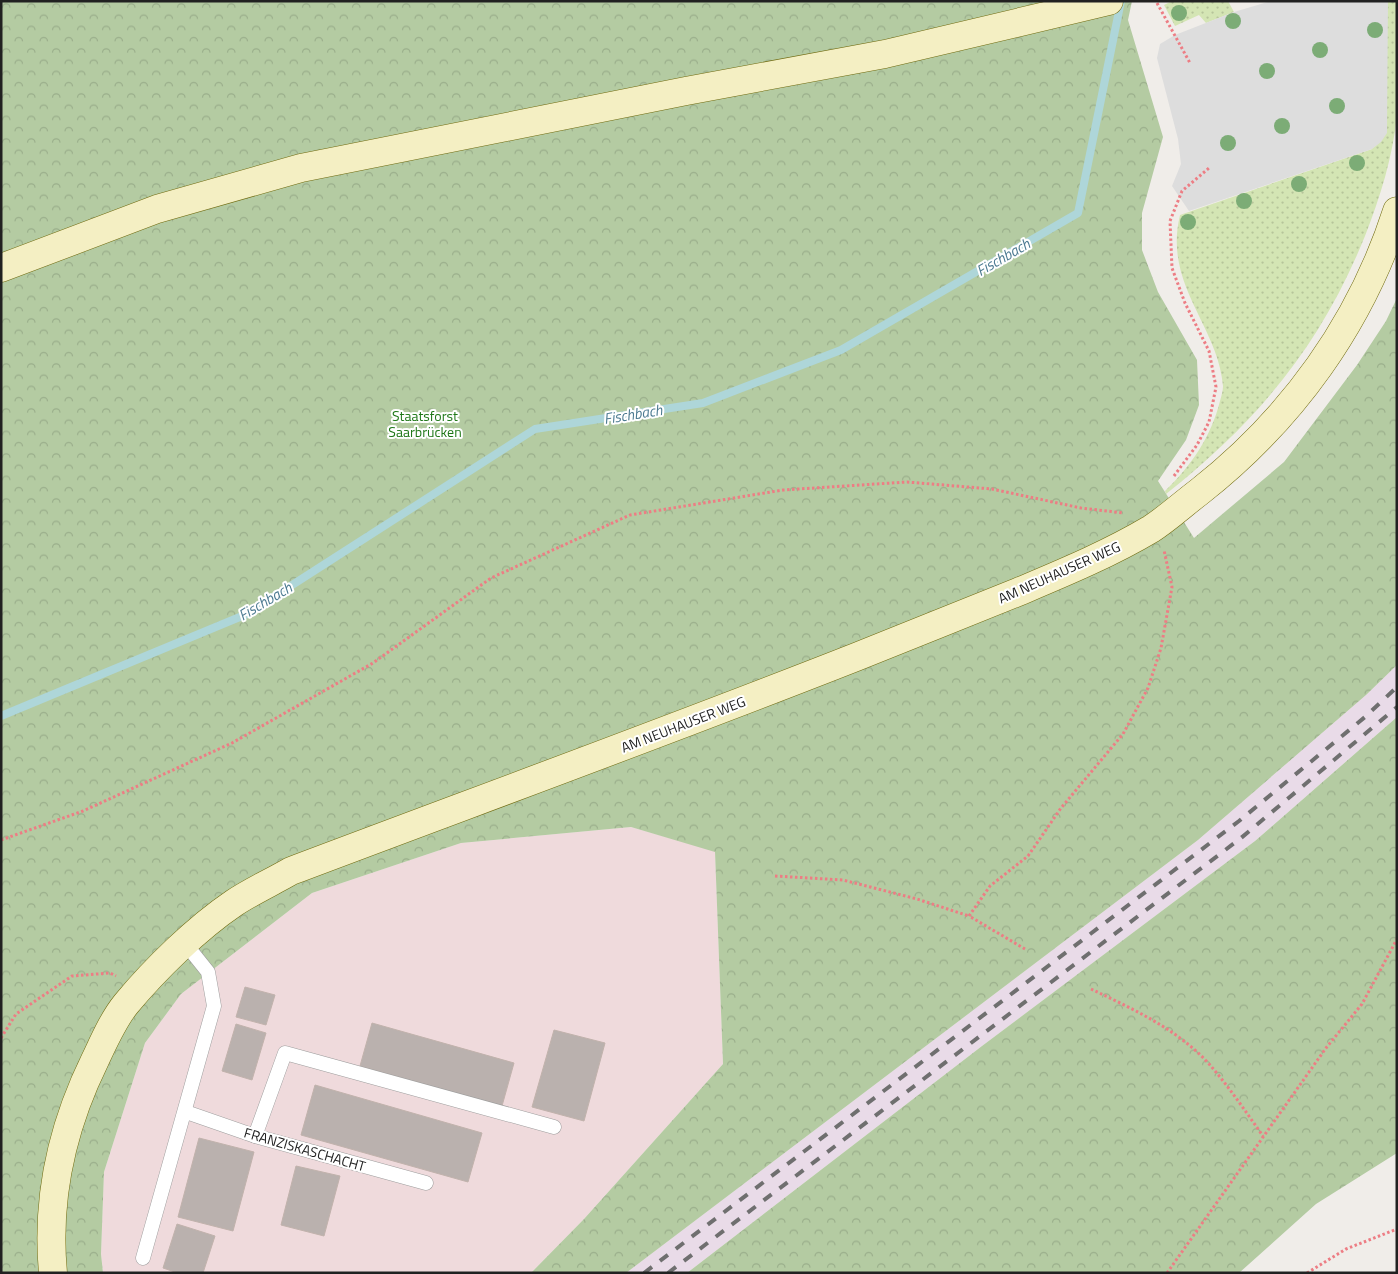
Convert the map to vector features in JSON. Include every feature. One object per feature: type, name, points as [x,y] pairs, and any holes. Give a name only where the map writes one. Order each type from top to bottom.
[{"type":"street","points":[[1,268],[157,209],[301,168],[686,91],[884,54],[1031,11],[1097,5]]},
{"type":"street","name":"AM NEUHAUSER WEG","points":[[53,1273],[51,1250],[53,1197],[62,1145],[77,1096],[101,1046],[126,1004],[184,942],[234,903],[291,871],[733,705],[974,610],[1076,568],[1153,528],[1226,471],[1284,414],[1328,356],[1357,308],[1388,237],[1397,211]]},
{"type":"lane","points":[[144,1258],[214,1006],[208,972],[184,942]]},
{"type":"lane","points":[[255,1136],[285,1053],[554,1127]]},
{"type":"lane","name":"FRANZISKASCHACHT","points":[[186,1112],[255,1136],[426,1183]]},
{"type":"path","points":[[1157,3],[1190,63]]},
{"type":"path","points":[[1173,478],[1197,445],[1210,422],[1216,387],[1209,351],[1185,303],[1172,268],[1170,221],[1182,191],[1209,168]]},
{"type":"path","points":[[1,840],[83,811],[232,743],[373,663],[491,578],[630,515],[783,490],[907,482],[992,489],[1081,508],[1134,514],[1153,528],[1167,555],[1172,586],[1161,648],[1148,688],[1123,734],[1061,808],[1028,856],[990,886],[969,916]]},
{"type":"path","points":[[775,876],[843,880],[917,899],[969,916],[1025,949]]},
{"type":"path","points":[[1167,1273],[1326,1048],[1362,1004],[1397,939]]},
{"type":"path","points":[[1,1038],[16,1014],[72,976],[110,973],[140,989]]},
{"type":"path","points":[[1091,989],[1144,1014],[1184,1042],[1209,1064],[1263,1136]]},
{"type":"path","points":[[1307,1273],[1346,1249],[1397,1229]]},
{"type":"shaded area","points":[[1271,1],[1388,1],[1387,133],[1381,142],[1372,149],[1189,211],[1172,186],[1181,164],[1178,139],[1157,58],[1160,44],[1175,35],[1234,12]]},
{"type":"shaded area","points":[[1397,665],[1397,717],[1255,841],[982,1046],[687,1273],[626,1273],[1198,840],[1366,695]]},
{"type":"shaded area","points":[[631,827],[715,851],[723,1064],[584,1219],[531,1273],[103,1273],[101,1254],[104,1172],[145,1043],[181,994],[312,893],[461,843]]},
{"type":"green space","name":"Staatsforst Saarbrücken","points":[[1,1],[1132,1],[1128,20],[1163,137],[1142,213],[1142,250],[1158,292],[1197,360],[1199,405],[1186,440],[1158,481],[1194,538],[1284,462],[1357,365],[1386,321],[1397,298],[1397,665],[1366,695],[1198,840],[626,1273],[531,1273],[584,1219],[723,1064],[715,852],[631,827],[461,843],[312,893],[181,994],[145,1043],[104,1172],[101,1254],[103,1273],[1,1273]]},
{"type":"green space","points":[[1172,1],[1228,1],[1234,12],[1206,23],[1199,15],[1175,26],[1164,5]]},
{"type":"green space","points":[[1388,1],[1397,1],[1397,115],[1395,130],[1389,161],[1376,207],[1348,275],[1307,346],[1284,378],[1230,438],[1166,494],[1165,491],[1191,461],[1205,439],[1216,414],[1223,388],[1219,364],[1212,343],[1193,304],[1179,263],[1177,240],[1180,215],[1372,149]]},
{"type":"green space","points":[[1397,717],[1397,1153],[1316,1204],[1239,1273],[687,1273],[982,1046],[1255,841]]},
{"type":"building","points":[[245,987],[275,995],[266,1025],[236,1017]]},
{"type":"building","points":[[372,1023],[514,1063],[502,1106],[360,1066]]},
{"type":"building","points":[[236,1024],[266,1033],[252,1080],[222,1071]]},
{"type":"building","points":[[554,1030],[605,1043],[584,1121],[532,1107]]},
{"type":"building","points":[[315,1085],[482,1133],[468,1182],[301,1135]]},
{"type":"building","points":[[199,1138],[254,1152],[233,1231],[178,1217]]},
{"type":"building","points":[[296,1166],[340,1176],[324,1236],[281,1225]]},
{"type":"building","points":[[177,1224],[215,1236],[203,1273],[178,1273],[163,1268]]},
{"type":"waterway","name":"Fischbach","points":[[1,716],[247,614],[535,429],[703,403],[841,350],[1078,213],[1121,1]]},
{"type":"railway","points":[[644,1273],[1239,821],[1365,717],[1397,687]]},
{"type":"railway","points":[[668,1273],[1241,838],[1397,707]]}]
